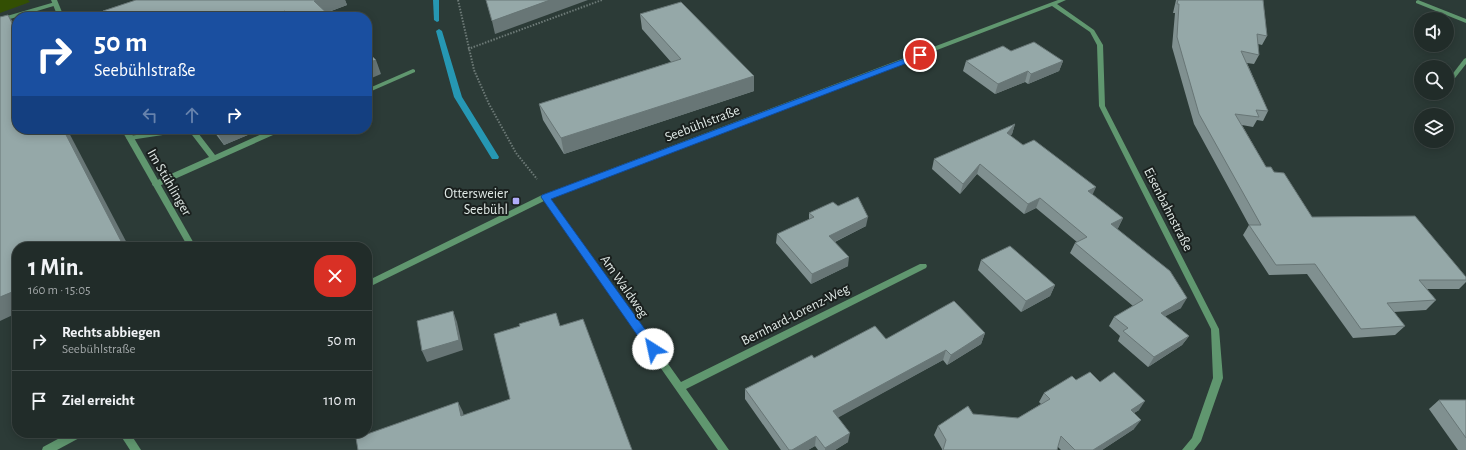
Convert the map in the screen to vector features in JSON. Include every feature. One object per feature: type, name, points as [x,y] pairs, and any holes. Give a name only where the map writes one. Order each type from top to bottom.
[{"type":"street","points":[[1054,5],[1063,0]]},
{"type":"street","points":[[24,12],[54,2],[59,12]]},
{"type":"street","points":[[1418,2],[1466,21]]},
{"type":"street","name":"Seebühlstraße","points":[[372,283],[548,196],[1054,5]]},
{"type":"street","name":"Eisenbahnstraße","points":[[1054,5],[1092,31],[1100,45],[1102,106],[1215,329],[1218,378],[1196,441],[1187,450]]},
{"type":"street","points":[[0,20],[12,16]]},
{"type":"street","points":[[1454,76],[1466,60]]},
{"type":"street","points":[[372,89],[413,71]]},
{"type":"street","name":"Im Stühlinger","points":[[128,134],[189,242]]},
{"type":"street","points":[[130,138],[157,134]]},
{"type":"street","points":[[194,134],[214,158]]},
{"type":"street","points":[[156,184],[268,134]]},
{"type":"street","name":"Am Waldweg","points":[[548,196],[724,450]]},
{"type":"street","name":"Bernhard-Lorenz-Weg","points":[[680,387],[923,266]]},
{"type":"street","points":[[47,450],[70,438]]},
{"type":"street","points":[[128,438],[136,450]]},
{"type":"path","points":[[458,0],[474,70],[492,110],[516,153],[548,196]]},
{"type":"path","points":[[468,49],[602,0]]},
{"type":"green space","points":[[0,0],[28,0],[30,2],[0,13]]},
{"type":"building","points":[[136,0],[317,0],[314,1],[326,12],[104,12],[103,11]]},
{"type":"building","points":[[486,0],[550,0],[492,21]]},
{"type":"building","points":[[1178,0],[1263,0],[1267,36],[1257,34],[1259,55],[1241,51],[1268,111],[1256,110],[1259,117],[1235,114],[1266,167],[1271,167],[1274,172],[1284,173],[1312,217],[1415,216],[1466,277],[1466,280],[1419,280],[1436,300],[1387,303],[1405,326],[1361,329],[1315,264],[1276,265],[1249,225],[1261,225],[1199,114],[1177,37]]},
{"type":"building","points":[[681,2],[754,76],[561,138],[539,104],[681,59],[640,14]]},
{"type":"building","points":[[8,15],[12,23],[12,134],[66,134],[121,242],[12,242],[12,292],[0,297],[0,17]]},
{"type":"building","points":[[1034,42],[1063,61],[1031,74],[1028,71],[998,84],[966,61],[1003,46],[1011,51]]},
{"type":"building","points":[[372,56],[376,60],[372,61]]},
{"type":"building","points":[[1015,124],[1007,133],[1023,145],[1034,140],[1096,187],[1088,191],[1123,218],[1111,224],[1170,271],[1187,298],[1161,313],[1189,336],[1154,357],[1123,331],[1128,328],[1114,317],[1143,300],[1075,243],[1087,237],[1040,198],[1028,204],[980,164],[963,184],[934,159]]},
{"type":"building","points":[[858,197],[868,217],[829,236],[849,257],[812,274],[777,234],[814,217],[809,213],[833,202],[838,206]]},
{"type":"building","points":[[1010,246],[1055,285],[1026,301],[981,260]]},
{"type":"building","points":[[954,301],[985,333],[951,355],[946,350],[833,411],[850,433],[825,448],[816,436],[792,450],[789,450],[745,389],[812,355],[814,358],[875,326],[886,339]]},
{"type":"building","points":[[453,311],[459,340],[422,351],[417,321]]},
{"type":"building","points":[[556,313],[560,326],[583,319],[632,450],[358,450],[356,438],[372,438],[372,432],[458,402],[461,416],[510,399],[494,334],[520,326],[519,324]]},
{"type":"building","points":[[1090,372],[1100,382],[1114,372],[1145,401],[1131,410],[1141,420],[1093,450],[1075,450],[1061,436],[1057,450],[943,450],[946,440],[938,426],[968,406],[973,414],[1018,418],[1050,399],[1044,393],[1072,376],[1076,380]]},
{"type":"building","points":[[1439,400],[1466,400],[1466,438]]},
{"type":"waterway","points":[[436,0],[437,20]]},
{"type":"waterway","points":[[439,31],[458,97],[495,157]]},
{"type":"place","name":"Ottersweier Seebühl","points":[[516,201]]},
{"type":"route","points":[[653,349],[545,197],[920,55]]}]
